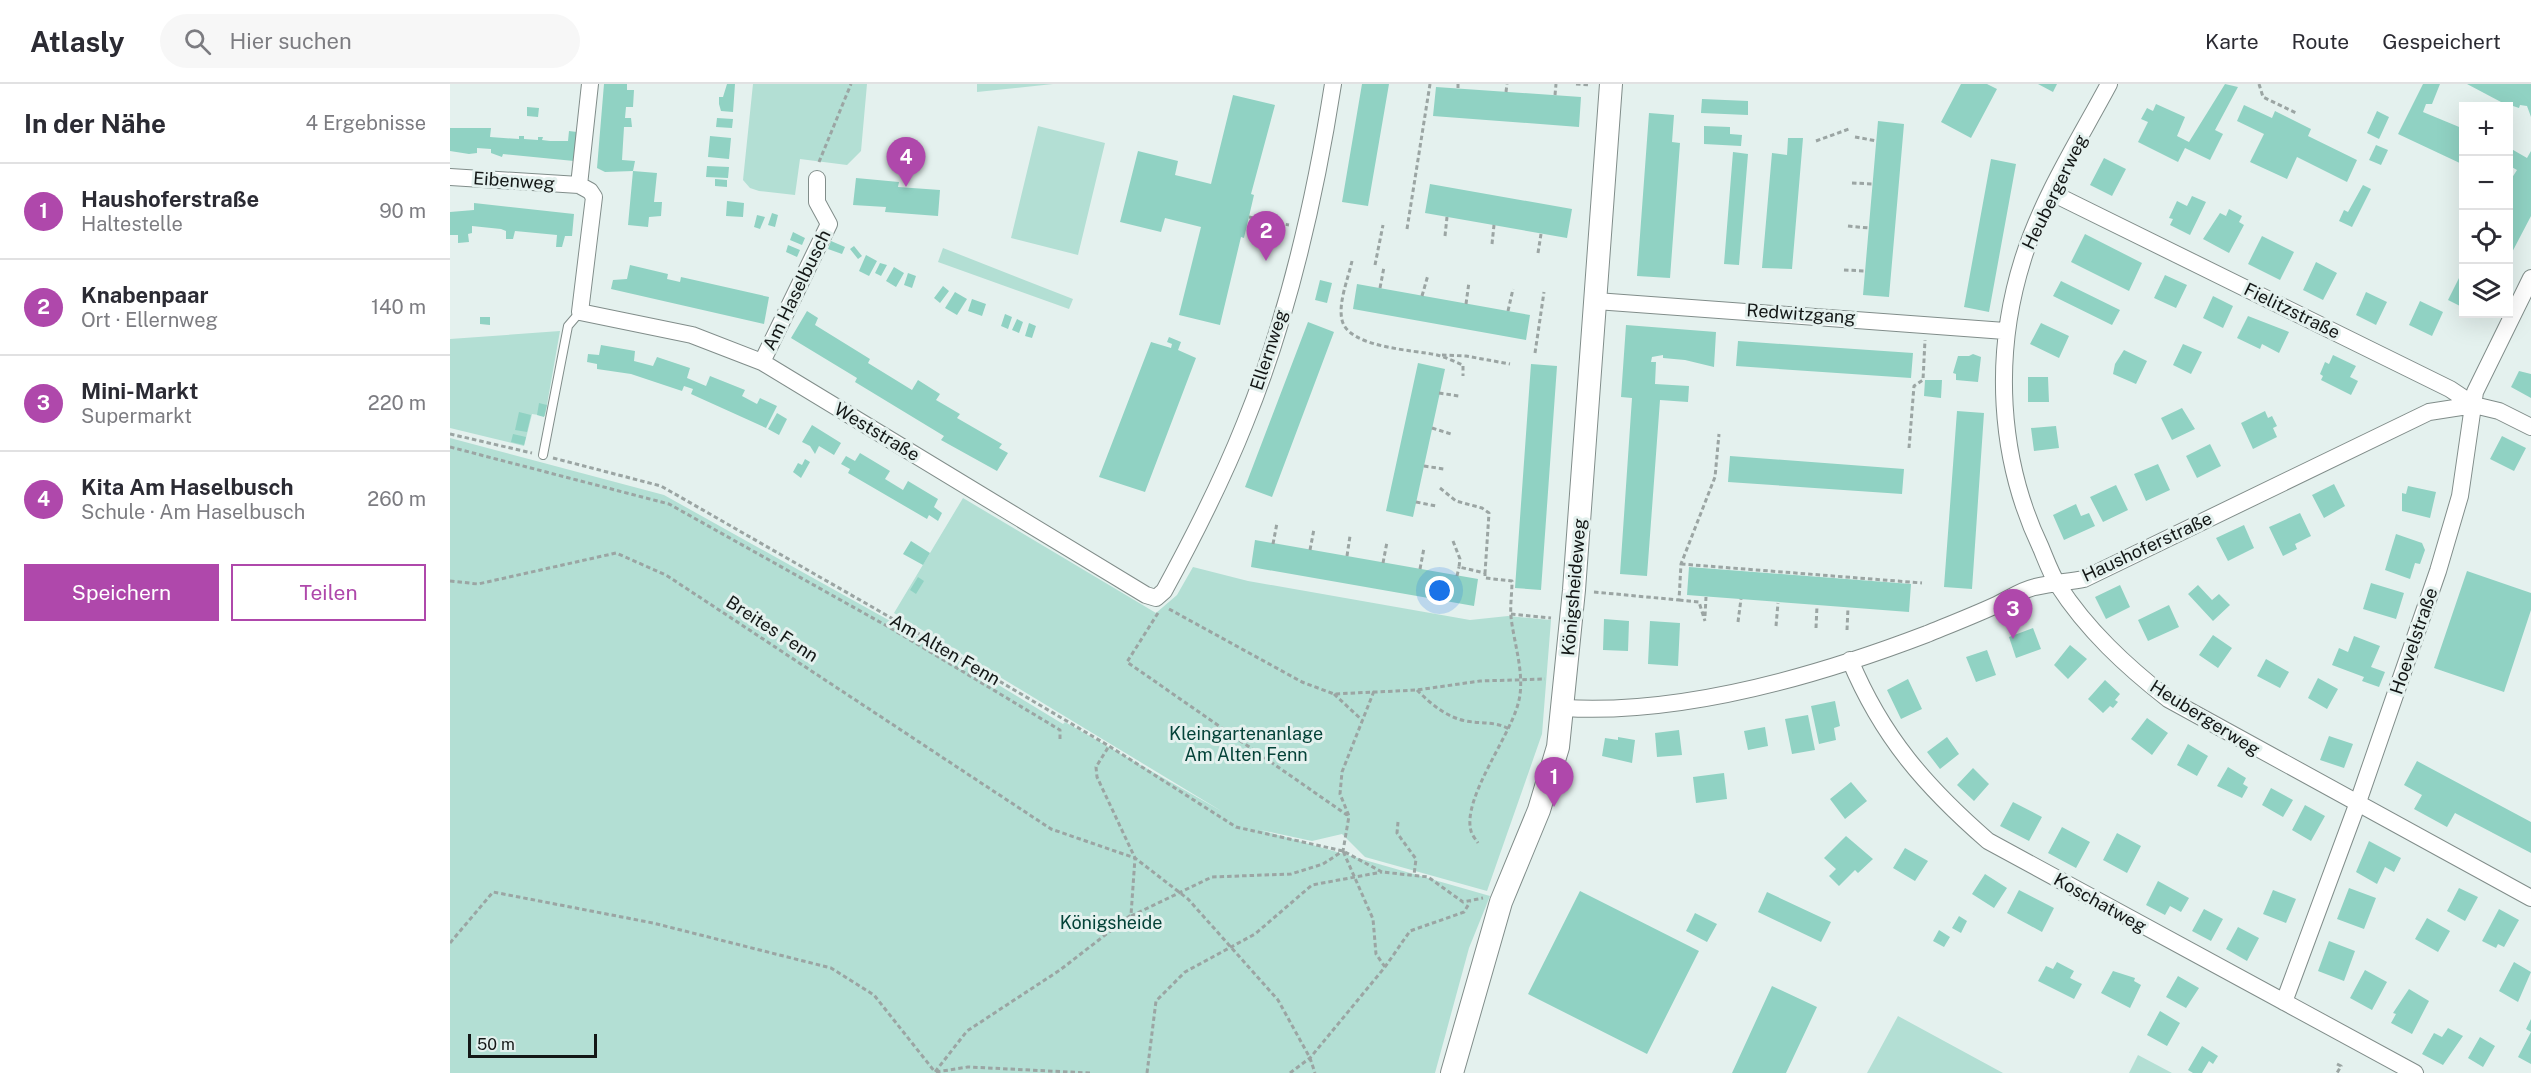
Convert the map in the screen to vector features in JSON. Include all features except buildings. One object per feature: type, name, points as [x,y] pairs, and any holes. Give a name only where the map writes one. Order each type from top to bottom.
[{"type":"street","points":[[580,312],[594,197],[590,191],[579,185],[590,84]]},
{"type":"street","name":"Ellernweg","points":[[1156,598],[1164,591],[1208,508],[1249,412],[1300,251],[1323,147],[1333,84]]},
{"type":"street","name":"Königsheideweg","points":[[1452,1073],[1501,902],[1550,777],[1558,747],[1564,708],[1574,590],[1611,84]]},
{"type":"street","name":"Heubergerweg","points":[[2109,84],[2052,193],[2023,259],[2005,331],[2004,392],[2011,457],[2028,522],[2057,584],[2093,632],[2136,674],[2168,699],[2357,805],[2531,898]]},
{"type":"street","name":"Eibenweg","points":[[450,177],[579,185]]},
{"type":"street","name":"Am Haselbusch","points":[[762,362],[830,224],[817,202],[818,179]]},
{"type":"street","name":"Fielitzstraße","points":[[2052,193],[2450,389],[2474,405],[2499,411],[2531,427]]},
{"type":"street","name":"Hoevelstraße","points":[[2284,1002],[2357,805],[2438,571],[2460,496],[2475,392],[2531,278]]},
{"type":"street","name":"Redwitzgang","points":[[1596,301],[2005,331]]},
{"type":"street","name":"Weststraße","points":[[580,312],[692,335],[762,362],[1146,595],[1156,598]]},
{"type":"street","name":"Haushoferstraße","points":[[1564,708],[1596,710],[1687,700],[1775,682],[1850,660],[1931,632],[2033,587],[2084,579],[2429,412],[2474,405]]},
{"type":"street","name":"Koschatweg","points":[[1850,660],[1879,719],[1911,764],[1941,800],[1988,841],[2415,1073]]},
{"type":"lane","points":[[543,455],[568,326],[580,312]]},
{"type":"path","points":[[818,179],[819,161],[851,84]]},
{"type":"path","points":[[1407,229],[1430,84]]},
{"type":"path","points":[[1506,92],[1507,84]]},
{"type":"path","points":[[1555,95],[1556,84]]},
{"type":"path","points":[[2259,84],[2263,98],[2296,113]]},
{"type":"path","points":[[1816,141],[1849,129]]},
{"type":"path","points":[[1855,137],[1877,141]]},
{"type":"path","points":[[1852,183],[1873,184]]},
{"type":"path","points":[[1250,217],[1278,223]]},
{"type":"path","points":[[1444,236],[1447,217]]},
{"type":"path","points":[[1375,265],[1383,225]]},
{"type":"path","points":[[1492,244],[1494,225]]},
{"type":"path","points":[[1848,226],[1869,228]]},
{"type":"path","points":[[1538,253],[1541,234]]},
{"type":"path","points":[[1352,261],[1341,310],[1342,322],[1347,330],[1365,342],[1510,364]]},
{"type":"path","points":[[1380,288],[1384,267]]},
{"type":"path","points":[[1844,270],[1865,271]]},
{"type":"path","points":[[1422,296],[1428,274]]},
{"type":"path","points":[[1466,304],[1469,282]]},
{"type":"path","points":[[1508,311],[1513,289]]},
{"type":"path","points":[[1535,352],[1544,292]]},
{"type":"path","points":[[1909,448],[1914,386],[1923,380],[1926,324]]},
{"type":"path","points":[[1440,355],[1463,365],[1463,376]]},
{"type":"path","points":[[1439,393],[1459,396]]},
{"type":"path","points":[[1432,428],[1451,434]]},
{"type":"path","name":"Am Alten Fenn","points":[[450,434],[543,455],[660,486],[928,639],[1109,746],[1236,826],[1342,851],[1382,872]]},
{"type":"path","points":[[1679,600],[1681,564],[1715,477],[1719,434]]},
{"type":"path","points":[[450,447],[669,504],[887,626],[1060,730],[1060,742]]},
{"type":"path","points":[[1424,466],[1444,469]]},
{"type":"path","points":[[1440,488],[1456,501],[1482,508],[1489,513],[1485,578],[1512,581],[1511,614],[1520,678],[1519,702],[1509,729],[1480,784],[1471,810],[1471,831],[1478,843]]},
{"type":"path","points":[[1416,502],[1436,506]]},
{"type":"path","points":[[1273,543],[1277,523]]},
{"type":"path","points":[[1310,550],[1314,529]]},
{"type":"path","points":[[1347,556],[1350,536]]},
{"type":"path","points":[[1453,541],[1461,559],[1457,576]]},
{"type":"path","points":[[1383,563],[1387,542]]},
{"type":"path","points":[[1420,569],[1424,548]]},
{"type":"path","name":"Breites Fenn","points":[[450,581],[478,584],[616,553],[666,575],[1051,829],[1135,858]]},
{"type":"path","points":[[1681,564],[1922,583]]},
{"type":"path","points":[[1459,567],[1485,573]]},
{"type":"path","points":[[1574,590],[1699,602],[1705,621],[1706,597]]},
{"type":"path","points":[[1738,622],[1741,599]]},
{"type":"path","points":[[1776,626],[1778,603]]},
{"type":"path","points":[[1816,606],[1816,628]]},
{"type":"path","points":[[1349,816],[1127,662],[1164,607],[1302,682],[1334,694],[1364,720]]},
{"type":"path","points":[[1847,630],[1848,608]]},
{"type":"path","points":[[1511,614],[1571,620]]},
{"type":"path","points":[[1334,694],[1416,690],[1520,678],[1566,681]]},
{"type":"path","points":[[1416,690],[1438,709],[1454,717],[1496,723],[1509,729]]},
{"type":"path","points":[[1374,691],[1342,772],[1340,794],[1349,816],[1342,851],[1373,919],[1376,954],[1385,967]]},
{"type":"path","points":[[1109,746],[1096,767],[1097,777],[1135,858],[1181,894],[1233,948],[1278,1000],[1310,1058],[1315,1073]]},
{"type":"path","points":[[1398,822],[1397,833],[1416,859],[1414,875]]},
{"type":"path","points":[[934,1073],[967,1031],[1060,970],[1128,917],[1181,894],[1212,877],[1291,874],[1323,864],[1342,851]]},
{"type":"path","points":[[1128,917],[1131,915],[1135,858]]},
{"type":"path","points":[[1147,1073],[1156,1001],[1185,972],[1233,948],[1255,934],[1312,885],[1382,872],[1428,877],[1463,902],[1484,897],[1501,902]]},
{"type":"path","points":[[450,943],[493,892],[653,923],[831,968],[874,995],[934,1073]]},
{"type":"path","points":[[1290,1073],[1310,1058],[1385,967],[1410,931],[1464,912],[1470,902]]},
{"type":"path","points":[[450,936],[456,937]]},
{"type":"path","points":[[2337,1064],[2341,1066],[2337,1073]]},
{"type":"path","points":[[934,1073],[968,1066],[1090,1073]]},
{"type":"green space","points":[[753,84],[867,84],[861,151],[847,165],[800,159],[795,195],[750,188],[743,180]]},
{"type":"green space","points":[[977,84],[1053,84],[977,92]]},
{"type":"green space","points":[[1038,126],[1105,143],[1078,255],[1011,238]]},
{"type":"green space","points":[[943,248],[1073,299],[1069,309],[938,262]]},
{"type":"green space","points":[[560,331],[545,416],[532,414],[524,446],[450,428],[450,339]]},
{"type":"green space","points":[[450,438],[664,495],[919,637],[1063,724],[1065,722],[1223,812],[894,613],[963,498],[1156,613],[1177,595],[1193,567],[1248,581],[1470,620],[1508,616],[1551,620],[1542,734],[1487,891],[1365,857],[1342,834],[1312,841],[1260,830],[1490,896],[1469,948],[1435,1073],[450,1073]]},
{"type":"green space","points":[[1898,1016],[2003,1073],[1867,1073]]},
{"type":"green space","points":[[2138,1055],[2172,1073],[2129,1073]]},
{"type":"place","name":"Kita Am Haselbusch","points":[[906,187]]},
{"type":"place","name":"Knabenpaar","points":[[1266,261]]},
{"type":"place","name":"Mini-Markt","points":[[2013,639]]},
{"type":"place","name":"Haushoferstraße","points":[[1554,807]]},
{"type":"park label","name":"Kleingartenanlage Am Alten Fenn","points":[[1246,744]]},
{"type":"park label","name":"Königsheide","points":[[1111,923]]}]
